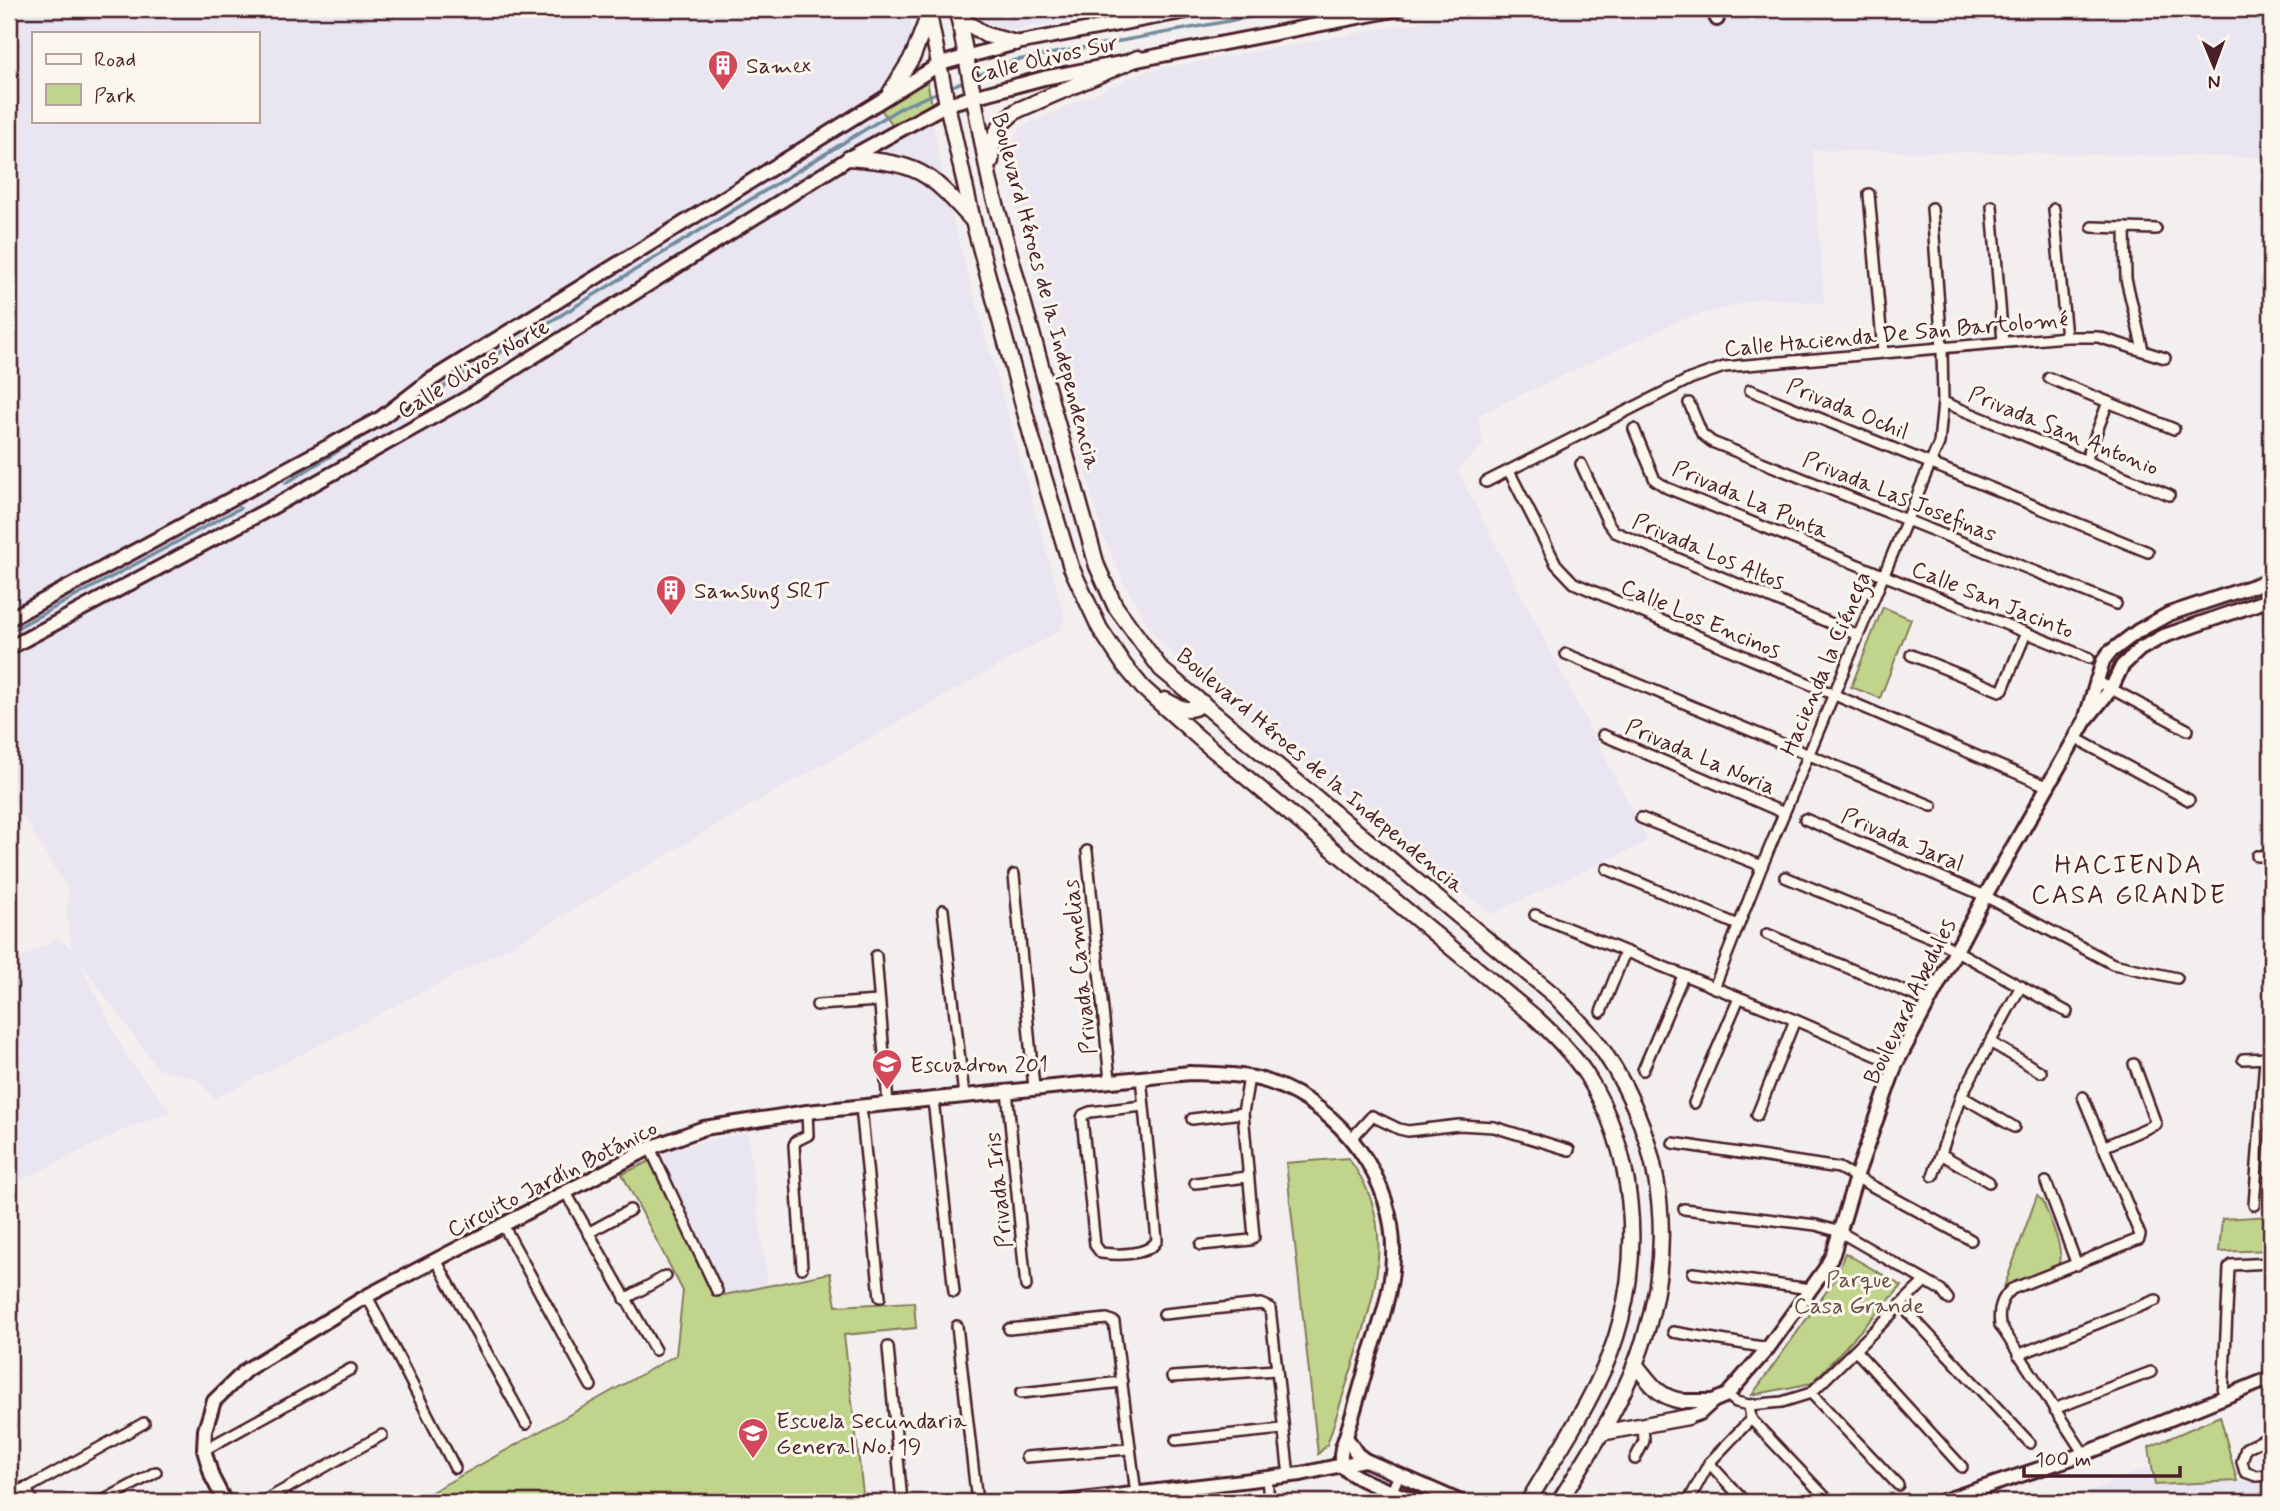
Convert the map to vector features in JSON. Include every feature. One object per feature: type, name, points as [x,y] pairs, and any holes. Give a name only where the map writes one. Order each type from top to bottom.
[{"type":"main road","points":[[929,11],[973,222],[1049,501],[1071,567],[1100,629],[1143,688],[1199,738],[1536,1018],[1561,1042],[1586,1074],[1604,1108],[1627,1185],[1632,1228],[1625,1303],[1601,1373],[1528,1502]]},
{"type":"main road","points":[[890,93],[913,56],[929,11]]},
{"type":"main road","points":[[958,13],[986,35],[1016,43]]},
{"type":"main road","name":"Boulevard Héroes de la Independencia","points":[[958,13],[990,183],[1097,566],[1115,606],[1161,669],[1555,996],[1604,1051],[1634,1105],[1650,1147],[1658,1185],[1662,1242],[1657,1287],[1649,1324],[1635,1364],[1601,1433],[1559,1502]]},
{"type":"main road","points":[[990,183],[992,143],[996,129],[1005,119],[1029,105],[1138,58]]},
{"type":"main road","points":[[849,158],[885,161],[925,173],[942,186],[973,222]]},
{"type":"main road","points":[[1143,688],[1186,710],[1203,703]]},
{"type":"main road","points":[[1635,1364],[1659,1393],[1669,1399],[1682,1401]]},
{"type":"main road","points":[[1601,1433],[1688,1417]]},
{"type":"street","name":"Calle Olivos Sur","points":[[940,64],[1016,43],[1198,9]]},
{"type":"street","name":"Calle Olivos Sur","points":[[947,104],[1044,78],[1138,58],[1399,9]]},
{"type":"street","name":"Calle Olivos Norte","points":[[9,619],[381,418],[429,381],[940,64]]},
{"type":"street","name":"Calle Olivos Norte","points":[[9,648],[270,509],[503,377],[849,158],[947,104]]},
{"type":"street","points":[[1869,194],[1883,352]]},
{"type":"street","points":[[1992,206],[2003,342]]},
{"type":"street","name":"Hacienda la Ciénega","points":[[1714,988],[1762,866],[1939,443],[1943,402],[1942,348],[1932,208]]},
{"type":"street","points":[[2054,209],[2066,337]]},
{"type":"street","points":[[2092,227],[2156,229]]},
{"type":"street","points":[[2125,228],[2126,279],[2143,350]]},
{"type":"street","name":"Calle Hacienda De San Bartolomé","points":[[1486,482],[1707,372],[1742,364],[2066,337],[2098,337],[2165,358]]},
{"type":"street","points":[[2049,378],[2174,429]]},
{"type":"street","name":"Privada Ochil","points":[[1750,390],[2148,552]]},
{"type":"street","name":"Privada San Antonio","points":[[1943,402],[2169,495]]},
{"type":"street","points":[[2087,460],[2108,402]]},
{"type":"street","name":"Privada Las Josefinas","points":[[1689,404],[1706,439],[2116,604]]},
{"type":"street","name":"Privada La Punta","points":[[1634,429],[1652,473],[1660,485],[1883,575]]},
{"type":"street","name":"Privada Los Altos","points":[[1581,464],[1608,523],[1615,532],[1858,635]]},
{"type":"street","name":"Calle Los Encinos","points":[[1508,471],[1556,564],[1574,583],[2049,787]]},
{"type":"street","name":"Calle San Jacinto","points":[[1883,575],[2089,658]]},
{"type":"street","name":"Boulevard Abedules","points":[[2085,721],[2095,680],[2109,653],[2138,631],[2169,614],[2271,580]]},
{"type":"street","name":"Boulevard Abedules","points":[[1688,1417],[1700,1413],[1713,1401],[1727,1395],[1768,1348],[1825,1269],[1896,1064],[1985,896],[2085,721],[2111,689],[2122,666],[2140,649],[2164,636],[2271,599]]},
{"type":"street","points":[[1911,655],[2002,691],[2025,633]]},
{"type":"street","points":[[1566,654],[1932,806]]},
{"type":"street","points":[[2095,680],[2188,730]]},
{"type":"street","name":"Privada La Noria","points":[[1603,735],[1784,813]]},
{"type":"street","points":[[2075,738],[2189,800]]},
{"type":"street","points":[[1641,818],[1762,866]]},
{"type":"street","name":"Privada Jaral","points":[[1805,819],[1985,896],[2113,964],[2177,978]]},
{"type":"street","name":"Privada Camelias","points":[[1087,851],[1110,1080]]},
{"type":"street","points":[[2257,856],[2271,856]]},
{"type":"street","points":[[1607,869],[1738,925]]},
{"type":"street","points":[[1014,875],[1034,1088]]},
{"type":"street","points":[[1785,877],[1913,929],[2067,1013]]},
{"type":"street","points":[[943,910],[964,1096]]},
{"type":"street","points":[[1535,915],[1795,1020],[1896,1064]]},
{"type":"street","points":[[1767,934],[1930,1002]]},
{"type":"street","points":[[1601,1012],[1625,952]]},
{"type":"street","points":[[876,956],[888,1104]]},
{"type":"street","points":[[1643,1070],[1683,976]]},
{"type":"street","points":[[1933,1176],[1961,1096],[2021,986]]},
{"type":"street","points":[[1694,1103],[1739,999]]},
{"type":"street","points":[[817,1005],[879,1000]]},
{"type":"street","points":[[1757,1115],[1795,1020]]},
{"type":"street","points":[[1990,1041],[2041,1072]]},
{"type":"street","points":[[2243,1059],[2268,1059],[2254,1205]]},
{"type":"street","points":[[2103,1147],[2156,1124],[2134,1064]]},
{"type":"street","name":"Circuito Jardín Botánico","points":[[225,1502],[212,1477],[204,1450],[205,1430],[214,1401],[246,1370],[367,1296],[650,1148],[704,1128],[807,1112],[1190,1073],[1249,1077],[1269,1082],[1306,1100],[1352,1138],[1381,1188],[1393,1237],[1393,1258],[1384,1311],[1341,1455],[1343,1466]]},
{"type":"street","points":[[1141,1077],[1157,1240],[1156,1244],[1142,1251],[1106,1254],[1097,1250],[1083,1115],[1143,1107]]},
{"type":"street","points":[[1201,1245],[1251,1240],[1254,1237],[1243,1113],[1249,1077]]},
{"type":"street","name":"Privada Iris","points":[[1007,1090],[1027,1286]]},
{"type":"street","points":[[1961,1096],[2014,1127]]},
{"type":"street","points":[[2083,1097],[2140,1235],[2138,1241],[2012,1289],[2005,1295],[1999,1314],[2000,1325],[2084,1454]]},
{"type":"street","points":[[933,1099],[954,1292]]},
{"type":"street","points":[[860,1107],[880,1297]]},
{"type":"street","points":[[802,1268],[794,1145],[808,1135],[807,1112]]},
{"type":"street","points":[[1192,1119],[1243,1113]]},
{"type":"street","points":[[1352,1138],[1372,1116],[1408,1131],[1459,1125],[1494,1127],[1569,1150]]},
{"type":"street","points":[[1673,1143],[1828,1166],[1856,1177],[1971,1240]]},
{"type":"street","points":[[650,1148],[717,1291]]},
{"type":"street","points":[[1941,1154],[1989,1182]]},
{"type":"street","points":[[1195,1183],[1248,1177]]},
{"type":"street","points":[[2046,1182],[2077,1265]]},
{"type":"street","points":[[565,1191],[655,1350]]},
{"type":"street","points":[[1684,1209],[1816,1225],[1840,1232],[1941,1290],[1948,1299]]},
{"type":"street","points":[[588,1233],[630,1210]]},
{"type":"street","points":[[503,1225],[591,1386]]},
{"type":"street","points":[[436,1260],[526,1424]]},
{"type":"street","points":[[2223,1398],[2229,1268],[2232,1265],[2271,1264]]},
{"type":"street","points":[[1693,1273],[1811,1289]]},
{"type":"street","points":[[625,1299],[666,1276]]},
{"type":"street","points":[[1727,1395],[1736,1402],[1749,1405],[1782,1402],[1811,1393],[1925,1281]]},
{"type":"street","points":[[367,1296],[455,1468]]},
{"type":"street","points":[[2018,1354],[2156,1300]]},
{"type":"street","points":[[1164,1314],[1268,1306],[1289,1476]]},
{"type":"street","points":[[1902,1306],[2030,1443]]},
{"type":"street","points":[[1009,1329],[1107,1318],[1113,1320],[1136,1494]]},
{"type":"street","points":[[957,1326],[977,1502]]},
{"type":"street","points":[[1674,1332],[1768,1348]]},
{"type":"street","points":[[888,1347],[902,1502]]},
{"type":"street","points":[[1856,1351],[1962,1467]]},
{"type":"street","points":[[204,1450],[351,1369]]},
{"type":"street","points":[[1172,1377],[1276,1370]]},
{"type":"street","points":[[2054,1409],[2151,1372]]},
{"type":"street","points":[[1940,1502],[2084,1454],[2271,1378]]},
{"type":"street","points":[[1021,1393],[1122,1382]]},
{"type":"street","points":[[1811,1393],[1898,1485]]},
{"type":"street","name":"Boulevard Abedules","points":[[1682,1401],[1713,1401]]},
{"type":"street","points":[[1749,1405],[1751,1419],[1830,1502]]},
{"type":"street","points":[[1688,1502],[1709,1463],[1751,1419]]},
{"type":"street","points":[[9,1498],[144,1423]]},
{"type":"street","points":[[1635,1460],[1644,1441],[1643,1424]]},
{"type":"street","points":[[1176,1440],[1282,1429]]},
{"type":"street","points":[[262,1502],[382,1435]]},
{"type":"street","points":[[2271,1436],[2246,1448],[2242,1462],[2245,1472],[2256,1476],[2271,1475]]},
{"type":"street","points":[[1346,1437],[1357,1454],[1365,1460],[1461,1502]]},
{"type":"street","points":[[1026,1457],[1129,1449]]},
{"type":"street","points":[[1065,1502],[1289,1476],[1365,1460]]},
{"type":"street","points":[[1709,1463],[1745,1502]]},
{"type":"street","points":[[1343,1466],[1390,1496],[1419,1502]]},
{"type":"street","points":[[101,1502],[156,1472]]},
{"type":"street","points":[[1390,1496],[1399,1475]]},
{"type":"street","points":[[1267,1478],[1269,1502]]},
{"type":"street","points":[[26,1489],[33,1502]]},
{"type":"shaded area","points":[[9,9],[908,9],[955,229],[1065,618],[1059,631],[737,813],[515,944],[214,1099],[198,1079],[158,1069],[76,956],[128,1059],[171,1112],[132,1126],[9,1186],[9,965],[57,938],[72,949],[67,918],[68,890],[9,793]]},
{"type":"shaded area","points":[[977,9],[1126,9],[994,33],[980,26]]},
{"type":"shaded area","points":[[1493,9],[2240,9],[2271,13],[2271,28],[2263,157],[1813,150],[1824,303],[1762,298],[1683,319],[1478,415],[1483,445],[1457,470],[1648,841],[1491,914],[1186,669],[1152,631],[1127,588],[1103,536],[1002,156],[1021,127],[1146,71]]},
{"type":"shaded area","points":[[747,1132],[768,1286],[724,1295],[659,1158],[672,1149]]},
{"type":"shaded area","points":[[2146,1468],[2151,1471],[2155,1485],[2271,1480],[2271,1502],[2063,1502]]},
{"type":"green space","points":[[927,81],[932,105],[893,125],[879,107]]},
{"type":"green space","points":[[1883,607],[1911,619],[1880,698],[1851,687]]},
{"type":"green space","points":[[1348,1158],[1363,1181],[1373,1205],[1378,1253],[1376,1277],[1365,1327],[1327,1445],[1318,1454],[1286,1163]]},
{"type":"green space","points":[[652,1160],[724,1295],[830,1273],[836,1306],[914,1302],[916,1328],[844,1335],[864,1502],[433,1502],[428,1494],[676,1355],[683,1291],[622,1174]]},
{"type":"green space","points":[[2037,1196],[2043,1201],[2052,1224],[2060,1259],[2048,1272],[2003,1290]]},
{"type":"green space","points":[[2271,1216],[2271,1250],[2219,1252],[2222,1219]]},
{"type":"green space","name":"Parque Casa Grande","points":[[1845,1253],[1902,1286],[1812,1383],[1752,1395],[1836,1278]]},
{"type":"green space","points":[[2220,1416],[2237,1481],[2155,1485],[2149,1447]]},
{"type":"waterway","points":[[974,77],[1012,61],[1294,9]]},
{"type":"waterway","points":[[948,88],[967,80]]},
{"type":"waterway","points":[[286,483],[902,107],[941,91]]},
{"type":"waterway","points":[[9,632],[240,508]]},
{"type":"place","name":"Samex","points":[[723,92]]},
{"type":"place","name":"Samsung SRT","points":[[671,617]]},
{"type":"place","name":"Escuadron 201","points":[[887,1091]]},
{"type":"place","name":"Escuela Secundaria General No. 19","points":[[753,1460]]},
{"type":"district","name":"HACIENDA CASA GRANDE","points":[[2129,879]]}]
